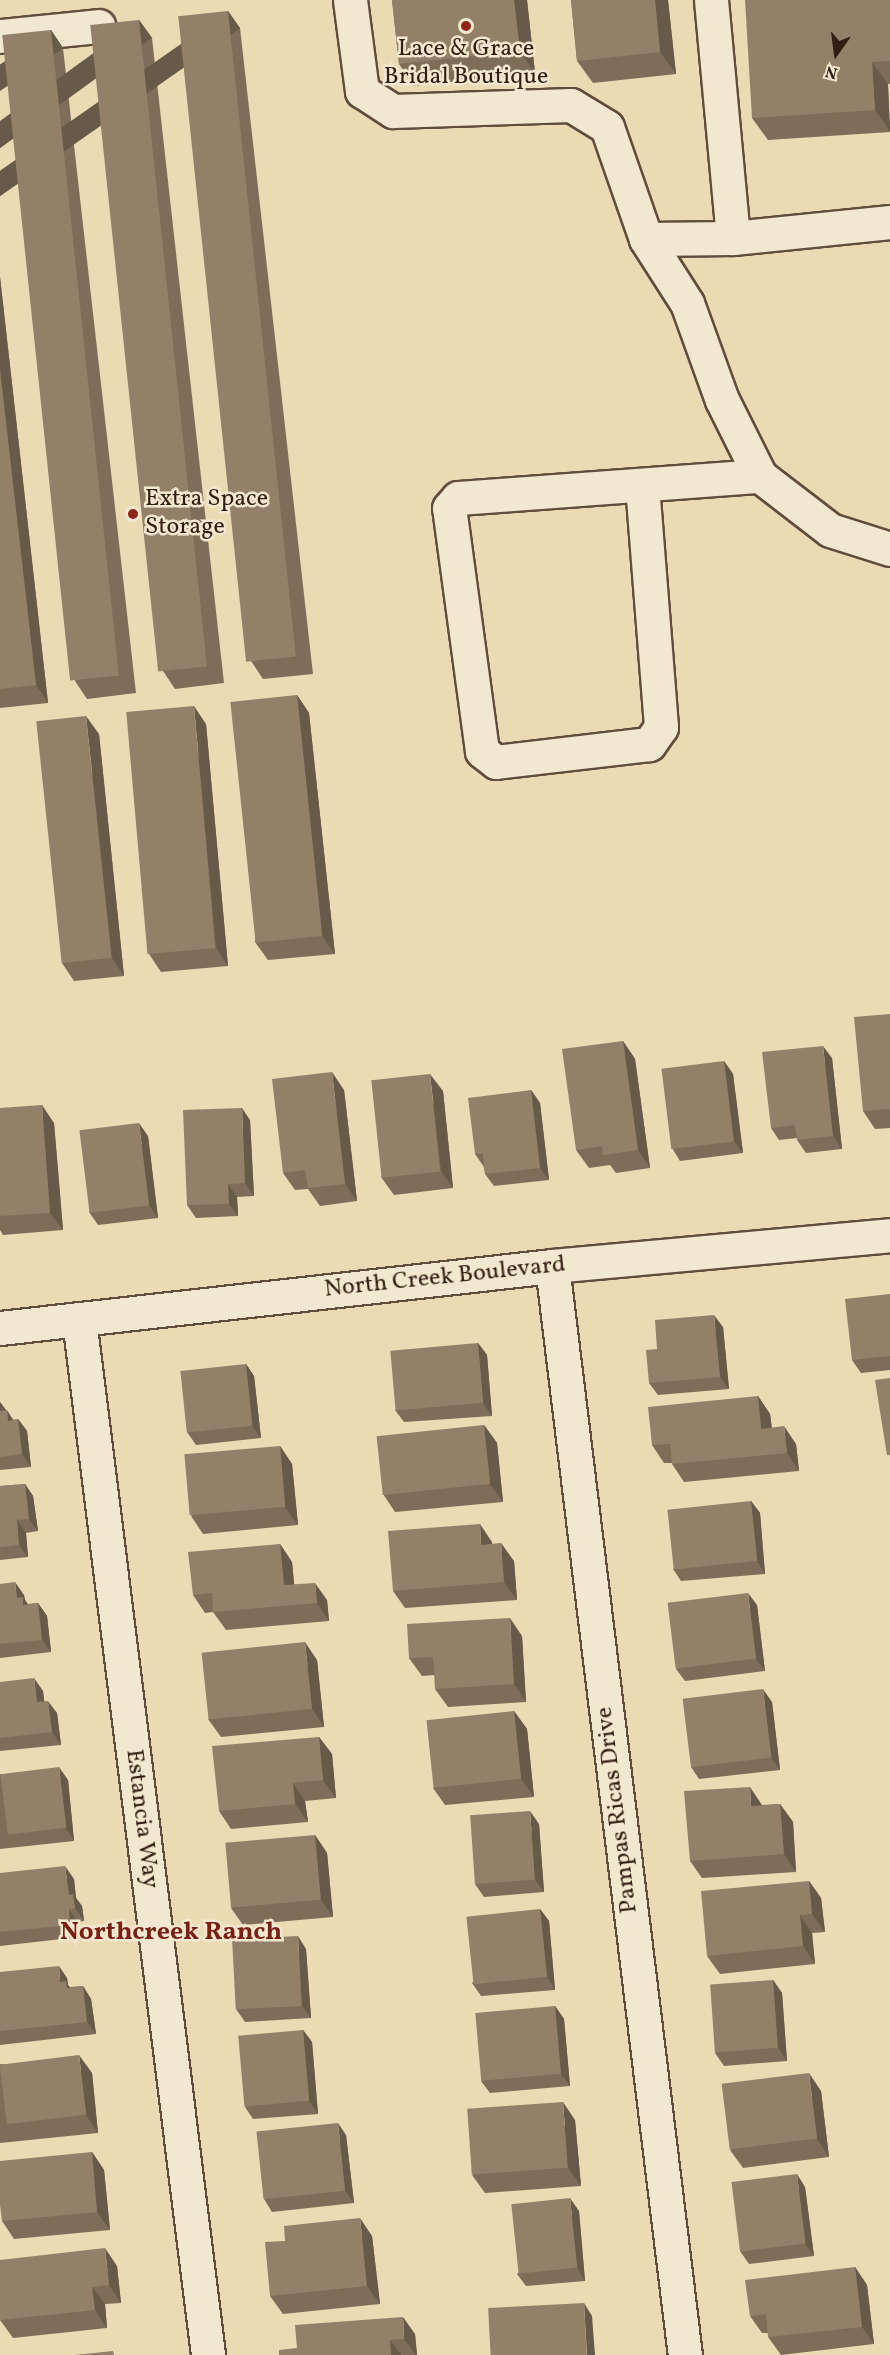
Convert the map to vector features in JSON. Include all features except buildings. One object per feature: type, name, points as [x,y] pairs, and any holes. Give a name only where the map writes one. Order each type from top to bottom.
[{"type":"street","points":[[350,0],[362,91],[393,111],[571,105],[608,127],[646,239],[687,303],[722,400],[760,476],[830,530],[890,549]]},
{"type":"street","points":[[711,0],[733,238]]},
{"type":"street","points":[[0,36],[98,26]]},
{"type":"street","points":[[646,239],[733,238],[890,222]]},
{"type":"street","points":[[642,484],[661,727],[649,744],[495,762],[482,751],[449,508],[458,498],[642,484],[760,476]]},
{"type":"street","name":"North Creek Boulevard","points":[[0,1328],[552,1266],[890,1235]]},
{"type":"street","name":"Pampas Ricas Drive","points":[[552,1266],[684,2355]]},
{"type":"street","name":"Estancia Way","points":[[79,1319],[208,2355]]},
{"type":"place","name":"Lace & Grace Bridal Boutique","points":[[466,26]]},
{"type":"place","name":"Extra Space Storage","points":[[133,514]]},
{"type":"district","name":"Northcreek Ranch","points":[[171,1933]]}]
